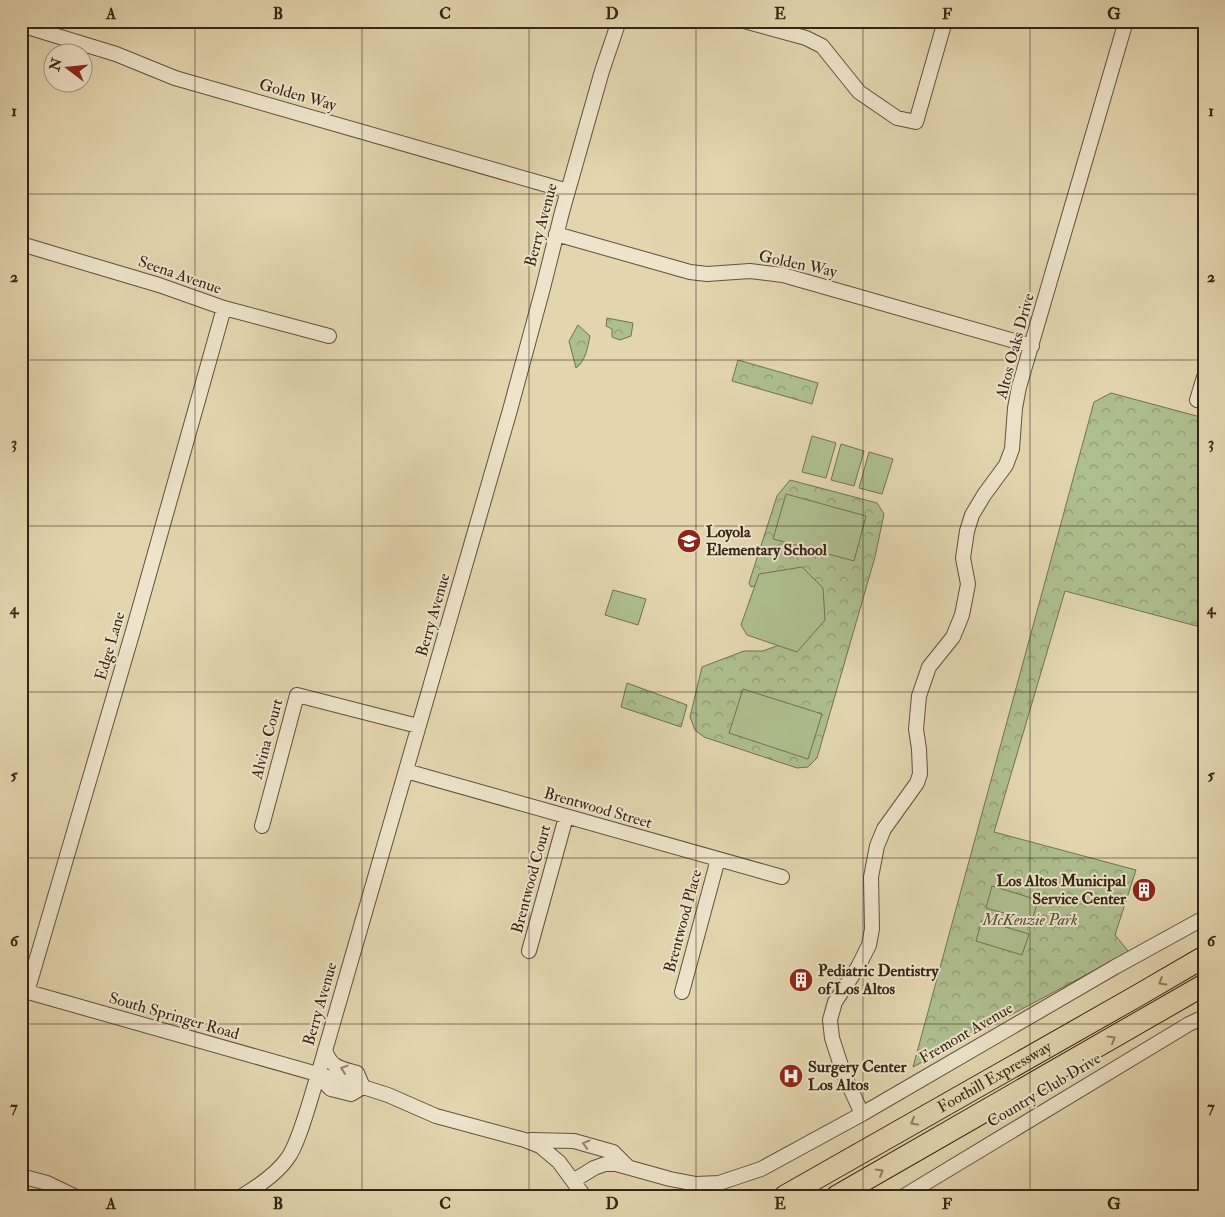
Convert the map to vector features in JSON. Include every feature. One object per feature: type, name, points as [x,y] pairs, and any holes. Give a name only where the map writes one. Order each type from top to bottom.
[{"type":"highway","name":"Foothill Expressway","points":[[785,1196],[1204,957]]},
{"type":"highway","name":"Foothill Expressway","points":[[837,1196],[1204,986]]},
{"type":"street","name":"Berry Avenue","points":[[242,1196],[256,1188],[287,1159],[294,1146],[318,1075],[510,410],[556,234],[618,21]]},
{"type":"street","points":[[744,21],[806,38],[822,46],[859,92],[897,118],[916,122],[945,21]]},
{"type":"street","name":"Altos Oaks Drive","points":[[862,1114],[843,1072],[832,1038],[830,1020],[835,1002],[858,967],[869,945],[872,929],[871,877],[877,846],[889,820],[918,783],[920,774],[916,729],[918,696],[929,667],[953,637],[962,615],[968,584],[963,558],[967,531],[972,515],[1006,465],[1012,449],[1015,408],[1019,388],[1126,21]]},
{"type":"street","name":"Golden Way","points":[[21,25],[116,54],[175,78],[568,191]]},
{"type":"street","name":"Golden Way","points":[[556,234],[690,272],[707,274],[750,271],[783,276],[1032,346]]},
{"type":"street","name":"Seena Avenue","points":[[21,244],[159,285],[224,308],[329,336]]},
{"type":"street","name":"Edge Lane","points":[[24,991],[133,631],[224,308]]},
{"type":"street","points":[[1197,400],[1204,377]]},
{"type":"street","name":"Alvina Court","points":[[262,826],[297,694],[418,726]]},
{"type":"street","name":"Brentwood Street","points":[[406,771],[782,878]]},
{"type":"street","name":"Brentwood Court","points":[[529,951],[566,817]]},
{"type":"street","name":"Brentwood Place","points":[[682,992],[718,859]]},
{"type":"street","name":"Fremont Avenue","points":[[573,1181],[594,1168],[606,1164],[616,1164],[696,1184],[718,1183],[761,1169],[862,1114],[1115,967],[1204,918]]},
{"type":"street","name":"South Springer Road","points":[[24,991],[363,1087],[388,1095],[436,1116],[524,1140],[540,1146],[559,1162],[584,1196]]},
{"type":"street","name":"Country Club Drive","points":[[904,1196],[1189,1024],[1204,1017]]},
{"type":"street","points":[[325,1050],[329,1060],[337,1067],[357,1073],[363,1087]]},
{"type":"street","points":[[524,1140],[574,1141],[613,1152],[628,1167]]},
{"type":"street","points":[[21,1176],[47,1183],[74,1196]]},
{"type":"green space","points":[[607,318],[633,323],[631,336],[620,340],[612,337],[612,329],[606,326]]},
{"type":"green space","points":[[578,325],[590,336],[584,358],[576,368],[569,341]]},
{"type":"green space","points":[[738,360],[818,383],[812,404],[732,381]]},
{"type":"green space","name":"McKenzie Park","points":[[1111,393],[1204,418],[1204,628],[1065,591],[994,832],[1136,870],[1115,935],[1129,952],[913,1067],[1094,402]]},
{"type":"green space","points":[[812,436],[836,443],[826,478],[802,472]]},
{"type":"green space","points":[[841,444],[864,451],[854,486],[831,480]]},
{"type":"green space","points":[[869,452],[893,459],[882,494],[859,488]]},
{"type":"green space","points":[[790,480],[877,503],[884,514],[875,557],[817,758],[808,767],[797,768],[704,737],[695,730],[690,717],[702,667],[744,651],[763,651],[798,638],[771,581],[751,587],[749,583],[777,496]]},
{"type":"green space","points":[[786,494],[866,516],[854,561],[773,539]]},
{"type":"green space","points":[[802,567],[823,588],[825,620],[797,652],[747,635],[741,625],[759,574]]},
{"type":"green space","points":[[613,590],[646,599],[638,625],[605,615]]},
{"type":"green space","points":[[627,683],[687,705],[681,727],[621,707]]},
{"type":"green space","points":[[743,689],[822,714],[808,759],[729,733]]},
{"type":"green space","points":[[992,886],[1038,900],[1032,921],[986,908]]},
{"type":"green space","points":[[982,920],[1029,934],[1022,955],[976,941]]},
{"type":"place","name":"Loyola Elementary School","points":[[689,541]]},
{"type":"place","name":"Los Altos Municipal Service Center","points":[[1144,890]]},
{"type":"place","name":"Pediatric Dentistry of Los Altos","points":[[801,980]]},
{"type":"place","name":"Surgery Center Los Altos","points":[[791,1076]]}]
